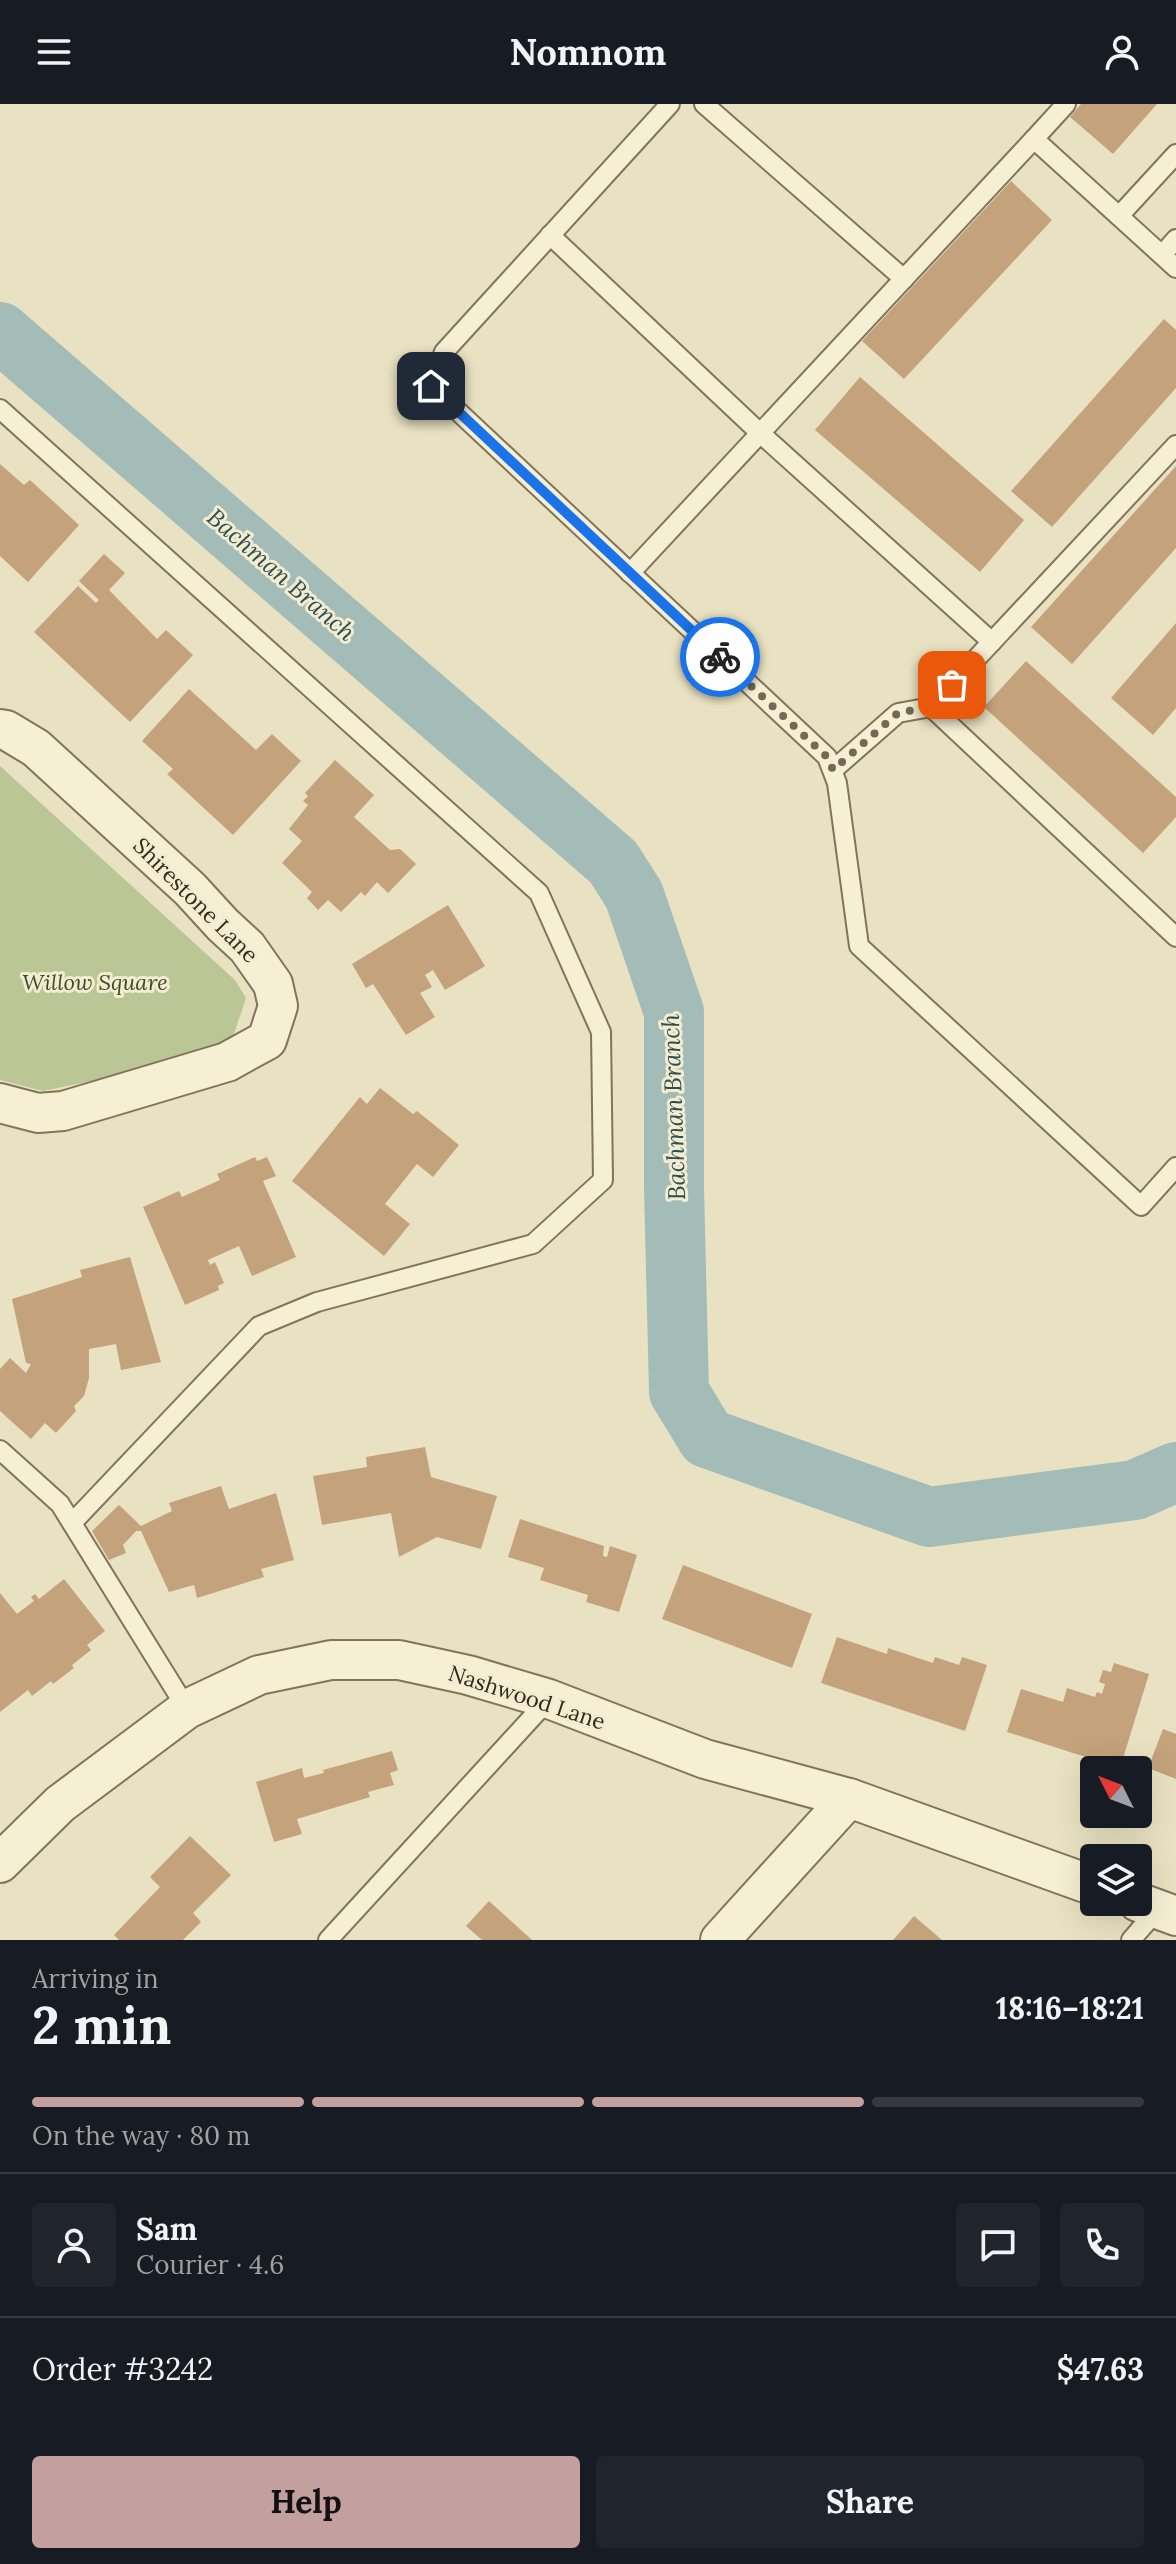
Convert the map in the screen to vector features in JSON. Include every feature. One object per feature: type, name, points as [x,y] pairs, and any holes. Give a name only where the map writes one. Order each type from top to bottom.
[{"type":"street","name":"Shirestone Lane","points":[[0,729],[36,748],[190,889],[247,947],[273,984],[278,1006],[267,1040],[227,1062],[63,1111],[38,1113],[0,1103]]},
{"type":"street","name":"Nashwood Lane","points":[[2,1859],[60,1804],[187,1709],[259,1675],[331,1660],[399,1660],[468,1675],[549,1699],[705,1759],[849,1798],[1080,1881]]},
{"type":"street","points":[[720,1940],[849,1798]]},
{"type":"lane","points":[[670,104],[444,352],[431,386],[827,757],[837,783],[859,946],[1141,1206],[1176,1167]]},
{"type":"lane","points":[[704,104],[904,279]]},
{"type":"lane","points":[[630,573],[1066,104]]},
{"type":"lane","points":[[1034,139],[1169,262],[1176,239]]},
{"type":"lane","points":[[1119,216],[1176,154]]},
{"type":"lane","points":[[550,235],[760,433],[992,642]]},
{"type":"lane","points":[[0,409],[539,893],[601,1032],[603,1180],[533,1244],[317,1302],[259,1326],[72,1523]]},
{"type":"lane","points":[[833,770],[898,713],[931,707],[1176,445]]},
{"type":"lane","points":[[931,707],[1176,937]]},
{"type":"lane","points":[[0,1450],[60,1504],[187,1709]]},
{"type":"lane","points":[[328,1940],[549,1699]]},
{"type":"lane","points":[[1131,1940],[1157,1909]]},
{"type":"green space","name":"Willow Square","points":[[0,766],[235,980],[246,998],[232,1040],[204,1058],[43,1091],[0,1080]]},
{"type":"building","points":[[1081,104],[1157,104],[1113,154],[1070,117]]},
{"type":"building","points":[[1011,181],[1052,220],[904,379],[862,341]]},
{"type":"building","points":[[1164,319],[1176,330],[1176,388],[1052,527],[1011,491]]},
{"type":"building","points":[[860,377],[1024,520],[980,572],[815,430]]},
{"type":"building","points":[[0,464],[24,485],[30,480],[79,525],[28,582],[0,556]]},
{"type":"building","points":[[1176,466],[1176,548],[1072,664],[1031,627]]},
{"type":"building","points":[[104,554],[125,573],[109,590],[157,639],[166,630],[193,655],[130,722],[34,632],[78,586],[96,603],[99,600],[79,581]]},
{"type":"building","points":[[1176,623],[1176,708],[1153,735],[1111,698]]},
{"type":"building","points":[[1026,661],[1176,797],[1176,817],[1143,853],[984,707]]},
{"type":"building","points":[[189,689],[256,750],[272,734],[301,761],[233,835],[167,774],[173,769],[142,741]]},
{"type":"building","points":[[335,760],[374,795],[354,817],[390,850],[400,849],[416,864],[388,893],[377,882],[365,896],[361,892],[341,912],[328,900],[318,910],[307,898],[312,892],[282,863],[302,841],[289,829],[308,805],[303,801],[308,796],[305,793]]},
{"type":"building","points":[[448,905],[485,966],[445,990],[433,970],[425,975],[432,987],[420,993],[435,1017],[406,1035],[373,984],[366,988],[352,964]]},
{"type":"building","points":[[380,1088],[413,1114],[417,1111],[459,1145],[433,1177],[417,1164],[385,1204],[410,1224],[384,1256],[292,1181],[360,1097],[367,1104]]},
{"type":"building","points":[[255,1157],[257,1161],[267,1157],[276,1176],[263,1181],[296,1257],[252,1276],[239,1246],[208,1260],[210,1265],[215,1262],[224,1283],[218,1286],[219,1290],[185,1305],[143,1207],[179,1191],[182,1197],[220,1180],[217,1174]]},
{"type":"building","points":[[130,1257],[161,1362],[121,1370],[116,1344],[89,1349],[89,1378],[84,1396],[74,1406],[76,1411],[56,1433],[45,1423],[31,1439],[0,1411],[0,1369],[10,1358],[26,1373],[31,1364],[26,1363],[12,1299],[82,1277],[80,1270]]},
{"type":"building","points":[[425,1447],[431,1477],[497,1496],[481,1549],[437,1537],[399,1557],[391,1513],[322,1525],[313,1476],[367,1467],[366,1457]]},
{"type":"building","points":[[221,1486],[229,1509],[276,1493],[294,1560],[261,1569],[264,1577],[197,1598],[194,1585],[169,1592],[141,1531],[136,1531],[123,1545],[126,1553],[109,1560],[92,1531],[119,1505],[141,1526],[172,1511],[169,1503]]},
{"type":"building","points":[[520,1519],[604,1546],[603,1556],[607,1557],[610,1546],[637,1555],[619,1612],[586,1602],[588,1595],[540,1580],[544,1568],[508,1557]]},
{"type":"building","points":[[683,1565],[812,1614],[792,1668],[662,1619]]},
{"type":"building","points":[[64,1579],[105,1631],[87,1645],[91,1650],[72,1665],[74,1668],[32,1696],[28,1690],[0,1712],[0,1593],[17,1614],[34,1601],[31,1597],[35,1594],[39,1599]]},
{"type":"building","points":[[837,1637],[887,1654],[888,1648],[933,1663],[935,1657],[959,1665],[962,1657],[987,1665],[965,1731],[821,1683]]},
{"type":"building","points":[[1114,1663],[1149,1674],[1124,1756],[1082,1756],[1007,1732],[1021,1689],[1063,1702],[1067,1688],[1095,1697],[1097,1692],[1102,1694],[1105,1684],[1099,1682],[1103,1670],[1111,1672]]},
{"type":"building","points":[[1163,1729],[1176,1734],[1176,1779],[1152,1770],[1152,1758]]},
{"type":"building","points":[[392,1751],[398,1770],[390,1773],[394,1785],[368,1792],[370,1797],[297,1819],[302,1834],[274,1842],[256,1782],[302,1768],[304,1778]]},
{"type":"building","points":[[190,1836],[231,1875],[193,1913],[201,1922],[183,1940],[119,1940],[114,1935],[160,1887],[150,1877]]},
{"type":"building","points":[[489,1901],[532,1940],[482,1940],[466,1926]]},
{"type":"building","points":[[914,1916],[942,1940],[893,1940]]},
{"type":"waterway","name":"Bachman Branch","points":[[0,332],[613,862],[634,895],[674,1012],[679,1392],[707,1438],[929,1517],[1135,1490],[1176,1472]]},
{"type":"way so far","points":[[720,657],[827,757],[833,770],[898,713],[931,707],[952,685]]},
{"type":"route","points":[[431,386],[720,657]]}]
